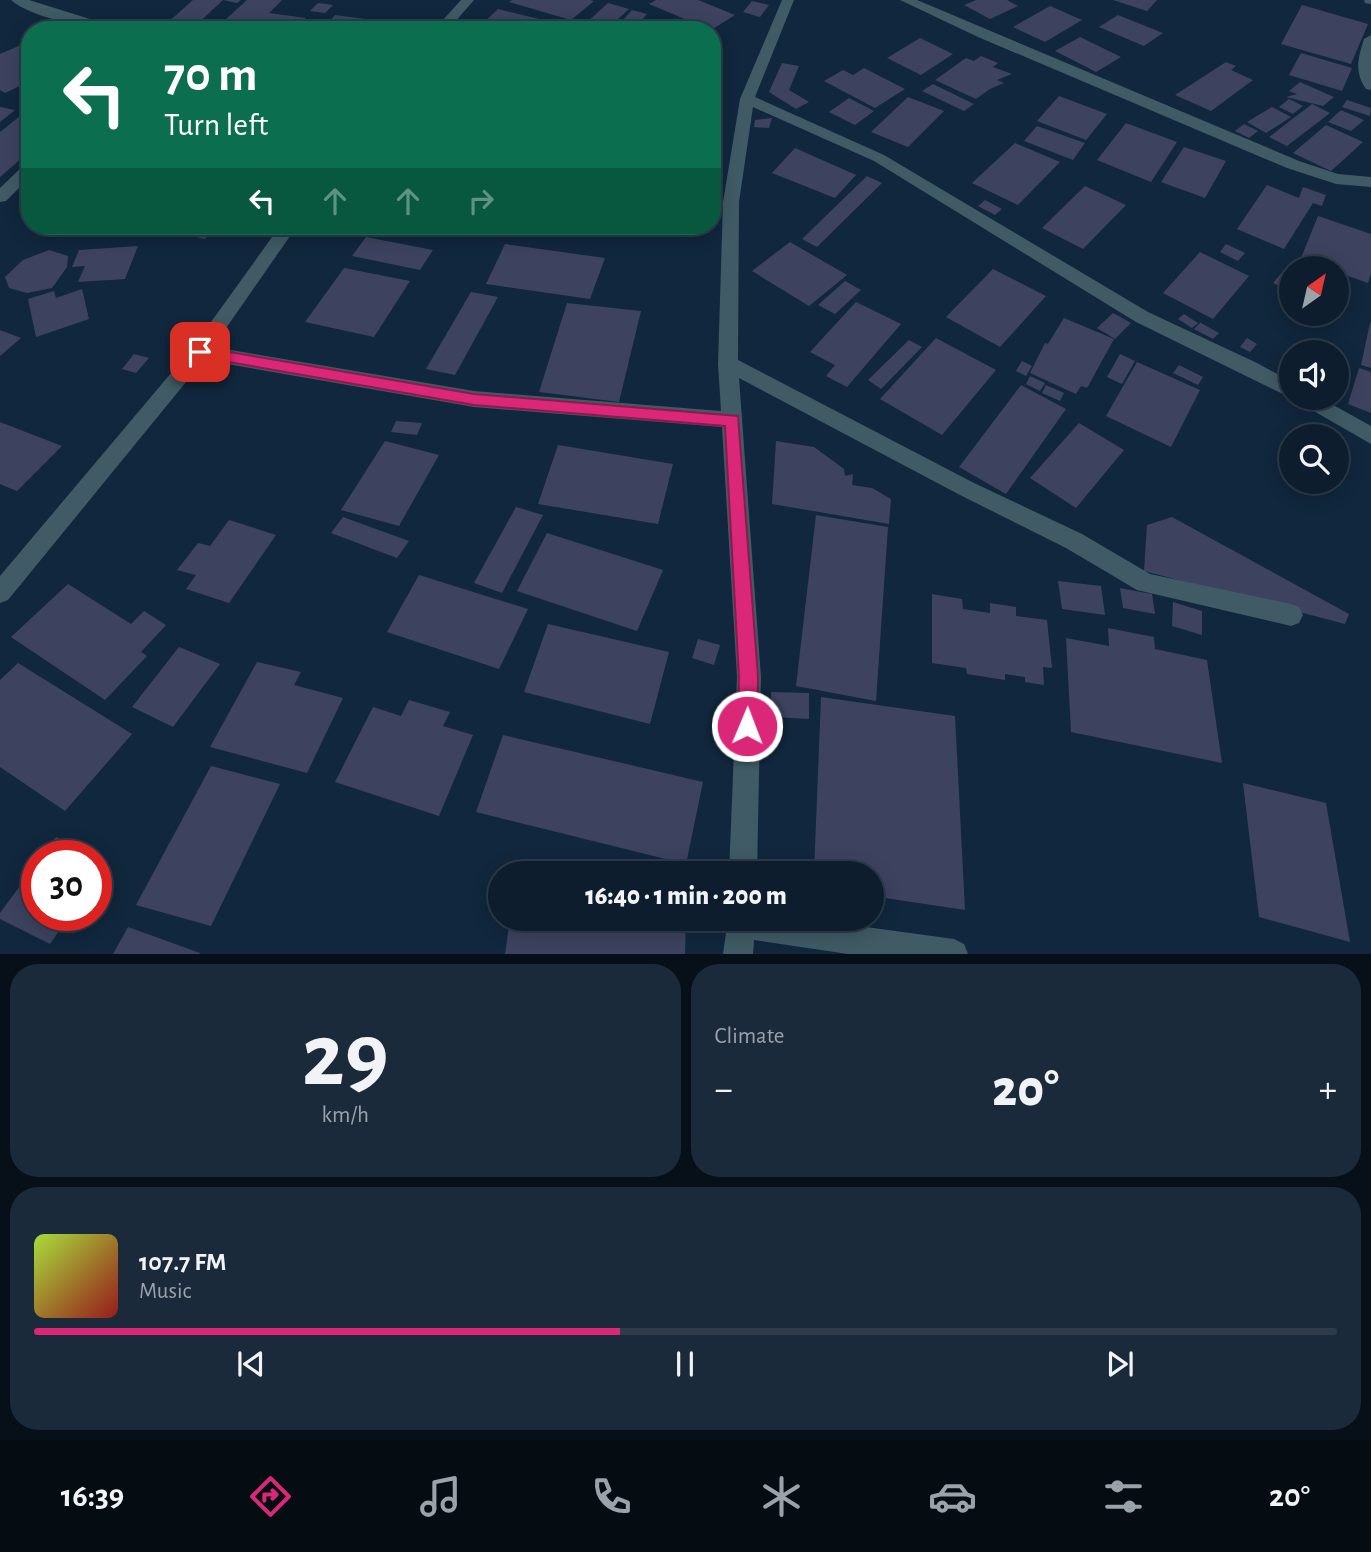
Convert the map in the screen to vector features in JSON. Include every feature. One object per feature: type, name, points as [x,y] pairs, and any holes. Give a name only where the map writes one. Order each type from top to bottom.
[{"type":"street","points":[[17,0],[77,21]]},
{"type":"street","points":[[449,21],[468,0]]},
{"type":"street","points":[[743,861],[748,677],[728,364],[731,202],[747,99],[788,0]]},
{"type":"street","points":[[906,0],[1026,54],[1284,160],[1348,182],[1371,182]]},
{"type":"street","points":[[1371,39],[1363,63],[1371,86]]},
{"type":"street","points":[[747,99],[879,158],[1142,317],[1279,386]]},
{"type":"street","points":[[0,197],[21,177]]},
{"type":"street","points":[[0,593],[200,352],[283,235]]},
{"type":"street","points":[[200,352],[474,400],[732,420]]},
{"type":"street","points":[[728,364],[967,489],[1074,541],[1145,583],[1291,615]]},
{"type":"street","points":[[1325,410],[1371,436]]},
{"type":"street","points":[[738,954],[741,931]]},
{"type":"street","points":[[806,931],[954,954]]},
{"type":"building","points":[[193,0],[223,0],[200,21],[169,21]]},
{"type":"building","points":[[247,0],[282,0],[269,13],[306,18],[303,21],[224,21]]},
{"type":"building","points":[[656,0],[698,0],[735,15],[721,24],[721,21],[690,21],[649,4]]},
{"type":"building","points":[[976,0],[1007,0],[1018,6],[990,19],[964,5]]},
{"type":"building","points":[[1113,0],[1157,0],[1147,11]]},
{"type":"building","points":[[594,1],[571,20],[509,2]]},
{"type":"building","points":[[752,1],[769,5],[760,17],[743,12]]},
{"type":"building","points":[[318,3],[333,5],[325,13],[310,11]]},
{"type":"building","points":[[608,3],[629,9],[616,21],[588,21]]},
{"type":"building","points":[[1302,5],[1368,24],[1351,64],[1281,44]]},
{"type":"building","points":[[1050,6],[1082,20],[1045,42],[1013,27]]},
{"type":"building","points":[[498,9],[539,19],[537,21],[485,21]]},
{"type":"building","points":[[632,10],[647,14],[641,21],[624,19]]},
{"type":"building","points":[[335,15],[380,21],[330,21]]},
{"type":"building","points":[[1118,15],[1163,33],[1144,46],[1099,27]]},
{"type":"building","points":[[1080,37],[1121,57],[1096,72],[1055,51]]},
{"type":"building","points":[[920,38],[953,54],[921,75],[887,58]]},
{"type":"building","points":[[21,45],[21,85],[5,93],[0,90],[0,54]]},
{"type":"building","points":[[1301,53],[1352,68],[1342,91],[1289,75]]},
{"type":"building","points":[[981,56],[998,63],[993,67],[1012,74],[997,80],[1004,83],[976,99],[935,80],[966,58],[974,61]]},
{"type":"building","points":[[1226,62],[1236,66],[1231,70],[1253,80],[1211,111],[1175,95]]},
{"type":"building","points":[[782,63],[799,66],[789,90],[809,102],[796,109],[769,92]]},
{"type":"building","points":[[864,68],[905,89],[875,108],[824,81],[843,70],[853,75]]},
{"type":"building","points":[[1300,82],[1334,97],[1323,106],[1286,97],[1297,94],[1289,91]]},
{"type":"building","points":[[933,84],[974,104],[964,111],[922,91]]},
{"type":"building","points":[[1059,96],[1107,114],[1086,140],[1037,121]]},
{"type":"building","points":[[908,97],[944,111],[908,147],[871,132]]},
{"type":"building","points":[[849,98],[874,111],[855,125],[829,112]]},
{"type":"building","points":[[1289,99],[1303,106],[1293,114],[1279,107]]},
{"type":"building","points":[[1347,100],[1371,108],[1370,116],[1342,107]]},
{"type":"building","points":[[1312,104],[1330,113],[1287,146],[1269,137]]},
{"type":"building","points":[[0,107],[15,110],[0,122]]},
{"type":"building","points":[[1272,107],[1291,117],[1266,133],[1247,122]]},
{"type":"building","points":[[1341,110],[1364,120],[1351,131],[1328,122]]},
{"type":"building","points":[[21,115],[21,159],[0,177],[0,132]]},
{"type":"building","points":[[772,118],[769,128],[754,127],[755,120]]},
{"type":"building","points":[[1126,123],[1177,142],[1151,182],[1097,160]]},
{"type":"building","points":[[1244,124],[1258,131],[1249,138],[1235,131]]},
{"type":"building","points":[[1326,125],[1363,142],[1331,171],[1293,153]]},
{"type":"building","points":[[1037,126],[1085,143],[1073,160],[1024,141]]},
{"type":"building","points":[[1015,143],[1060,162],[1018,205],[972,183]]},
{"type":"building","points":[[1184,147],[1226,161],[1205,198],[1161,182]]},
{"type":"building","points":[[795,148],[856,175],[835,198],[772,173]]},
{"type":"building","points":[[867,176],[882,183],[817,247],[802,239]]},
{"type":"building","points":[[1267,185],[1299,198],[1303,187],[1326,195],[1322,206],[1313,203],[1284,249],[1237,229]]},
{"type":"building","points":[[1085,186],[1126,205],[1083,249],[1042,228]]},
{"type":"building","points":[[985,200],[1002,209],[995,215],[978,206]]},
{"type":"building","points":[[1318,216],[1371,234],[1371,274],[1368,283],[1349,276],[1349,256],[1302,256]]},
{"type":"building","points":[[187,235],[208,235],[205,239]]},
{"type":"building","points":[[366,237],[433,250],[420,270],[352,256]]},
{"type":"building","points":[[790,242],[847,275],[809,306],[752,271]]},
{"type":"building","points":[[505,244],[605,258],[590,299],[486,284]]},
{"type":"building","points":[[1226,244],[1245,253],[1238,261],[1220,252]]},
{"type":"building","points":[[138,246],[125,279],[78,282],[85,266],[72,267],[79,250]]},
{"type":"building","points":[[49,250],[68,256],[67,267],[52,288],[27,293],[9,288],[5,277],[23,260]]},
{"type":"building","points":[[1200,252],[1249,276],[1213,319],[1163,293]]},
{"type":"building","points":[[344,268],[410,281],[374,337],[305,322]]},
{"type":"building","points":[[993,269],[1046,296],[1000,347],[946,317]]},
{"type":"building","points":[[1279,276],[1279,286],[1273,283]]},
{"type":"building","points":[[845,281],[861,290],[835,314],[818,305]]},
{"type":"building","points":[[82,289],[89,319],[36,337],[28,299],[54,291],[56,298]]},
{"type":"building","points":[[471,292],[498,297],[455,375],[426,369]]},
{"type":"building","points":[[856,302],[901,324],[847,387],[826,376],[835,365],[810,352]]},
{"type":"building","points":[[567,303],[641,311],[619,402],[539,392]]},
{"type":"building","points":[[1113,313],[1131,323],[1115,339],[1097,328]]},
{"type":"building","points":[[1184,314],[1198,323],[1192,328],[1178,319]]},
{"type":"building","points":[[1064,318],[1114,339],[1087,388],[1081,386],[1076,394],[1030,373],[1045,343],[1048,344]]},
{"type":"building","points":[[1201,322],[1219,333],[1213,339],[1194,329]]},
{"type":"building","points":[[1371,323],[1371,368],[1361,365]]},
{"type":"building","points":[[0,330],[21,338],[0,356]]},
{"type":"building","points":[[936,338],[996,370],[942,435],[880,399]]},
{"type":"building","points":[[1247,338],[1257,344],[1250,352],[1240,347]]},
{"type":"building","points":[[909,340],[922,347],[881,389],[868,380]]},
{"type":"building","points":[[134,354],[149,358],[136,373],[122,369]]},
{"type":"building","points":[[1120,354],[1135,361],[1122,384],[1107,377]]},
{"type":"building","points":[[1022,361],[1032,366],[1026,376],[1016,371]]},
{"type":"building","points":[[1137,362],[1200,390],[1171,447],[1106,416]]},
{"type":"building","points":[[1179,365],[1203,377],[1198,385],[1173,373]]},
{"type":"building","points":[[1359,368],[1371,372],[1371,413],[1349,404]]},
{"type":"building","points":[[1030,376],[1045,383],[1040,391],[1026,384]]},
{"type":"building","points":[[1021,385],[1066,409],[1006,494],[959,467]]},
{"type":"building","points":[[1046,385],[1064,393],[1060,401],[1042,393]]},
{"type":"building","points":[[396,421],[422,423],[417,435],[391,432]]},
{"type":"building","points":[[0,422],[62,446],[17,491],[0,484]]},
{"type":"building","points":[[1079,423],[1124,450],[1076,508],[1030,478]]},
{"type":"building","points":[[385,441],[439,455],[399,526],[341,510]]},
{"type":"building","points":[[776,441],[814,447],[844,469],[845,476],[853,474],[852,485],[872,488],[891,499],[889,524],[772,504]]},
{"type":"building","points":[[558,445],[673,464],[658,524],[538,504]]},
{"type":"building","points":[[516,507],[543,515],[502,593],[474,583]]},
{"type":"building","points":[[816,515],[888,527],[876,701],[796,686]]},
{"type":"building","points":[[343,517],[409,541],[397,558],[331,533]]},
{"type":"building","points":[[1172,517],[1349,614],[1345,624],[1144,571],[1147,525]]},
{"type":"building","points":[[229,520],[276,535],[229,603],[186,589],[196,575],[177,570],[198,543],[210,546]]},
{"type":"building","points":[[547,533],[663,570],[637,631],[517,591]]},
{"type":"building","points":[[419,575],[528,609],[499,669],[387,632]]},
{"type":"building","points":[[1058,581],[1101,586],[1105,615],[1062,609]]},
{"type":"building","points":[[68,584],[131,624],[144,611],[166,625],[141,652],[147,656],[105,700],[11,637]]},
{"type":"building","points":[[1120,588],[1152,594],[1155,614],[1123,608]]},
{"type":"building","points":[[932,594],[962,599],[963,609],[990,613],[990,603],[1016,607],[1016,616],[1047,620],[1052,668],[1043,667],[1044,685],[1025,682],[1025,677],[1005,674],[1005,680],[967,674],[966,668],[932,663]]},
{"type":"building","points":[[1173,602],[1202,611],[1202,635],[1172,626]]},
{"type":"building","points":[[548,624],[669,652],[650,724],[524,692]]},
{"type":"building","points":[[1108,628],[1154,637],[1155,649],[1207,660],[1222,763],[1071,732],[1066,638],[1109,646]]},
{"type":"building","points":[[698,639],[720,645],[714,665],[692,658]]},
{"type":"building","points":[[179,647],[220,664],[173,727],[132,707]]},
{"type":"building","points":[[257,662],[301,672],[294,685],[343,698],[307,773],[210,747]]},
{"type":"building","points":[[18,663],[132,734],[65,811],[0,767],[0,680]]},
{"type":"building","points":[[771,692],[809,693],[809,719],[771,717]]},
{"type":"building","points":[[821,697],[955,716],[965,910],[884,898],[884,861],[814,861]]},
{"type":"building","points":[[409,700],[450,712],[443,726],[473,735],[439,816],[335,782],[373,707],[401,716]]},
{"type":"building","points":[[503,735],[703,782],[687,861],[674,861],[476,812]]},
{"type":"building","points":[[211,766],[280,784],[211,926],[136,905]]},
{"type":"building","points":[[1243,783],[1326,803],[1350,942],[1259,917]]},
{"type":"building","points":[[21,885],[21,930],[0,919],[0,913]]},
{"type":"building","points":[[128,927],[200,953],[200,954],[113,954]]},
{"type":"building","points":[[24,931],[59,931],[50,944]]},
{"type":"building","points":[[508,931],[686,931],[685,954],[505,954]]},
{"type":"route","points":[[200,352],[474,400],[732,420],[748,677],[747,726]]}]
